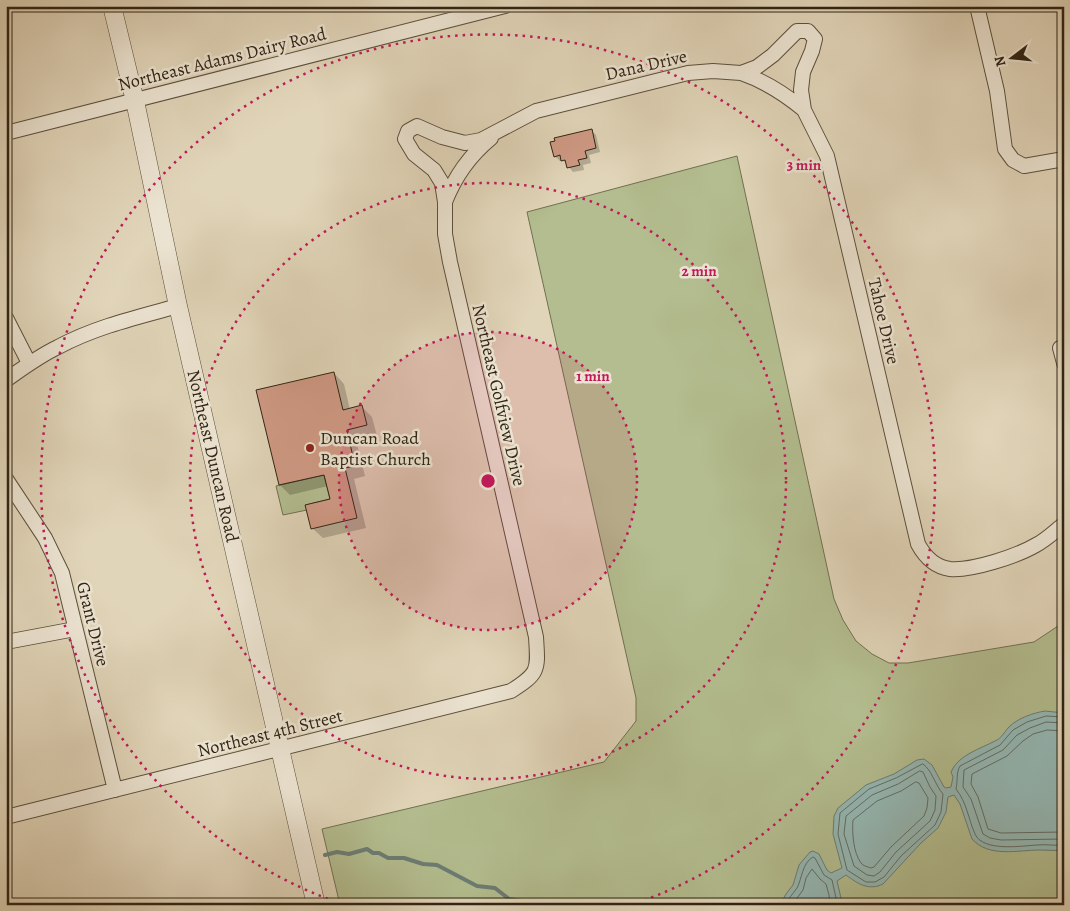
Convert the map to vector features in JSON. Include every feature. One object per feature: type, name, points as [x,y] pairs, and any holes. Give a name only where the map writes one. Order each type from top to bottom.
[{"type":"street","name":"Northeast Duncan Road","points":[[112,6],[135,101],[178,306],[242,577],[316,905]]},
{"type":"street","name":"Northeast Adams Dairy Road","points":[[6,133],[505,6]]},
{"type":"street","points":[[977,6],[997,91],[1004,149],[1013,160],[1024,166],[1064,159]]},
{"type":"street","name":"Tahoe Drive","points":[[794,33],[797,30],[808,31],[815,39],[803,72],[801,90],[804,110],[827,156],[918,544],[924,554],[935,564],[950,569],[976,566],[1008,557],[1036,545],[1064,524]]},
{"type":"street","name":"Dana Drive","points":[[405,139],[408,131],[417,126],[442,137],[465,143],[481,140],[500,132],[536,111],[688,73],[713,71],[741,73],[757,68],[773,55],[794,33]]},
{"type":"street","name":"Tahoe Drive","points":[[741,73],[774,88],[804,110]]},
{"type":"street","name":"Dana Drive","points":[[445,202],[457,174],[473,154],[500,132]]},
{"type":"street","name":"Northeast Golfview Drive","points":[[405,139],[414,154],[434,170],[442,183],[445,202],[445,234],[450,262],[536,637],[537,660],[535,671]]},
{"type":"street","points":[[6,380],[29,363],[59,346],[121,322],[178,306]]},
{"type":"street","points":[[6,318],[29,363]]},
{"type":"street","points":[[1060,348],[1064,363]]},
{"type":"street","name":"Grant Drive","points":[[6,479],[45,538],[62,573],[115,790]]},
{"type":"street","points":[[6,642],[75,629]]},
{"type":"street","name":"Northeast 4th Street","points":[[6,817],[511,691],[528,680],[535,671]]},
{"type":"green space","points":[[737,156],[834,599],[843,620],[856,641],[872,654],[889,663],[908,663],[1034,642],[1064,622],[1064,905],[340,905],[322,829],[604,762],[636,721],[636,698],[527,212]]},
{"type":"green space","points":[[324,475],[330,499],[306,505],[307,510],[283,515],[276,486]]},
{"type":"water","points":[[1045,711],[1064,713],[1064,850],[1004,852],[987,849],[979,845],[972,839],[960,804],[954,795],[948,797],[946,812],[938,828],[921,843],[883,884],[868,887],[846,875],[837,881],[841,898],[840,905],[780,905],[793,885],[799,865],[810,852],[813,851],[819,854],[827,870],[831,873],[842,868],[833,834],[834,816],[838,808],[866,785],[894,774],[917,760],[924,759],[932,765],[944,787],[951,787],[953,777],[951,772],[959,761],[970,753],[997,740],[1017,721]]},
{"type":"building","points":[[592,129],[596,148],[585,151],[587,158],[578,160],[580,165],[567,168],[565,160],[561,161],[560,155],[554,157],[550,142],[555,141],[554,138]]},
{"type":"building","name":"Duncan Road Baptist Church","points":[[334,372],[343,410],[362,405],[367,425],[347,430],[355,466],[345,468],[357,518],[311,529],[305,505],[330,499],[324,475],[279,485],[256,390]]},
{"type":"waterway","points":[[325,855],[337,852],[349,854],[367,849],[388,858],[404,858],[423,864],[437,865],[477,886],[495,888],[509,899],[522,901],[528,905]]},
{"type":"place","name":"Duncan Road Baptist Church","points":[[310,448]]}]
